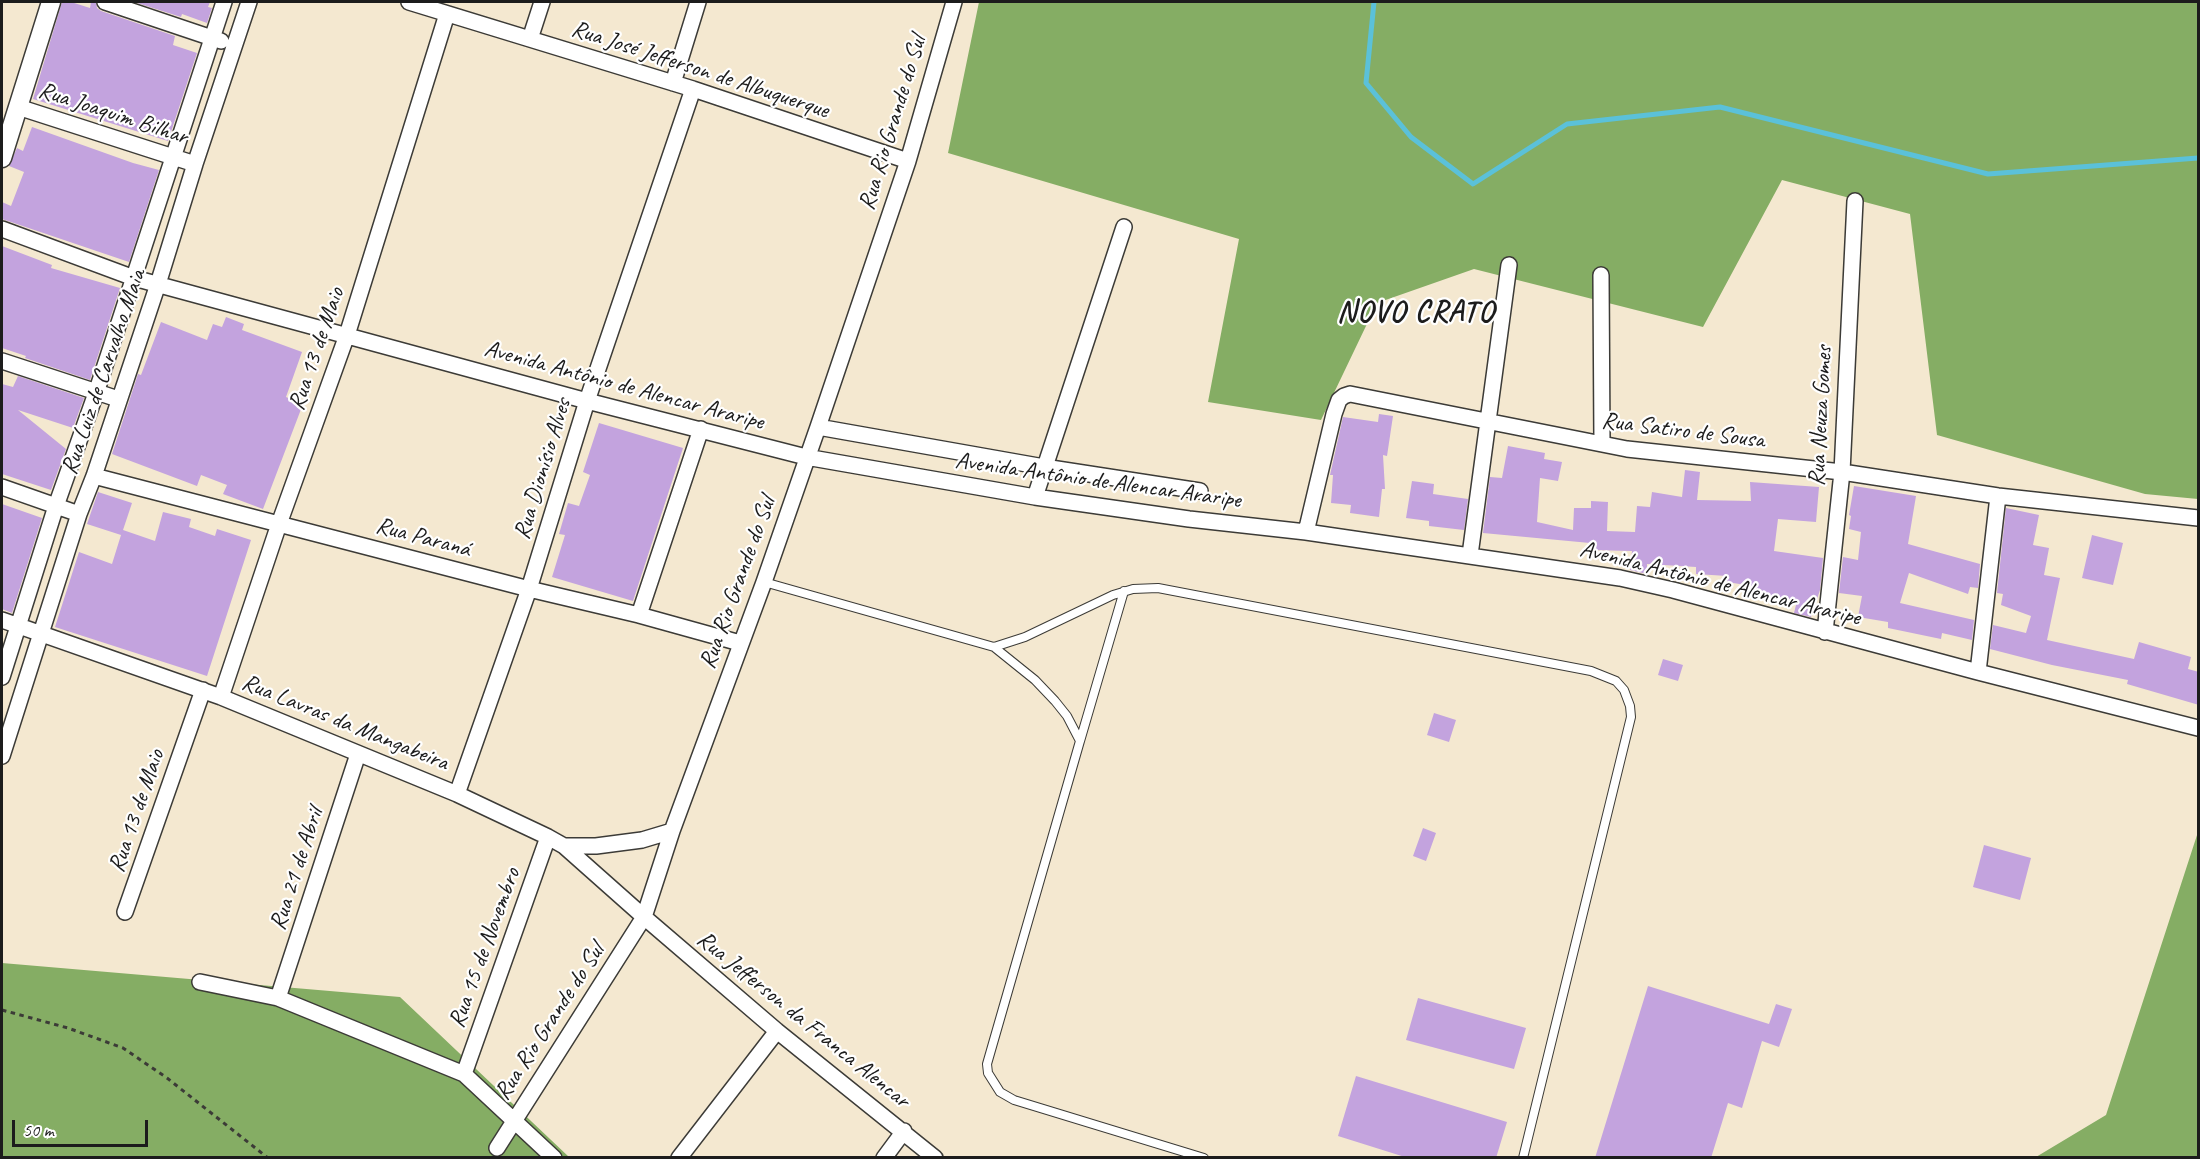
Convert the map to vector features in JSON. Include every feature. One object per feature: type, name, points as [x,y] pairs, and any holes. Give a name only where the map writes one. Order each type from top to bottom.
[{"type":"street","points":[[2,158],[51,2]]},
{"type":"street","points":[[105,2],[234,45]]},
{"type":"street","name":"Rua Luiz de Carvalho Maia","points":[[2,677],[56,506],[96,393],[224,2]]},
{"type":"street","name":"Rua Luiz de Carvalho Maia","points":[[2,756],[79,514],[94,476],[158,284],[249,2]]},
{"type":"street","name":"Rua José Jefferson de Albuquerque","points":[[409,2],[693,89],[908,161]]},
{"type":"street","points":[[530,39],[542,2]]},
{"type":"street","points":[[673,83],[698,2]]},
{"type":"street","name":"Rua Rio Grande do Sul","points":[[497,1148],[644,917],[672,831],[764,582],[818,427],[908,161],[954,2]]},
{"type":"street","name":"Rua 13 de Maio","points":[[221,697],[346,335],[447,14]]},
{"type":"street","name":"Rua Dionísio Alves","points":[[457,794],[529,589],[587,401],[693,89]]},
{"type":"street","name":"Rua Joaquim Bilhar","points":[[18,107],[195,164]]},
{"type":"street","name":"Rua Neuza Gomes","points":[[1825,632],[1842,472],[1855,201]]},
{"type":"street","points":[[1035,497],[1124,227]]},
{"type":"street","name":"Avenida Antônio de Alencar Araripe","points":[[2,229],[134,278],[587,401],[806,457],[1035,497],[1189,519],[1306,532],[1620,578],[2199,728]]},
{"type":"street","points":[[1470,555],[1509,265]]},
{"type":"street","points":[[1601,275],[1602,444]]},
{"type":"street","points":[[2,361],[118,399]]},
{"type":"street","name":"Rua Satiro de Sousa","points":[[1306,532],[1334,414],[1339,400],[1350,394],[1628,449],[1842,472],[2006,497],[2199,518]]},
{"type":"street","points":[[818,427],[1044,467],[1200,491]]},
{"type":"street","points":[[639,615],[701,429]]},
{"type":"street","name":"Rua Paraná","points":[[94,476],[741,643]]},
{"type":"street","points":[[2,487],[79,514]]},
{"type":"street","points":[[1978,672],[2006,497]]},
{"type":"street","name":"Rua Lavras da Mangabeira","points":[[2,620],[203,690],[457,794],[564,846],[644,917]]},
{"type":"street","name":"Rua 13 de Maio","points":[[125,912],[203,690]]},
{"type":"street","name":"Rua 21 de Abril","points":[[278,998],[358,754]]},
{"type":"street","points":[[564,846],[623,843],[672,831]]},
{"type":"street","name":"Rua 15 de Novembro","points":[[464,1074],[548,837]]},
{"type":"street","name":"Rua Jefferson da Franca Alencar","points":[[644,917],[777,1030],[935,1158]]},
{"type":"street","points":[[200,982],[278,998],[464,1074],[554,1158]]},
{"type":"street","points":[[679,1158],[777,1030]]},
{"type":"street","points":[[884,1158],[904,1131]]},
{"type":"lane","points":[[764,582],[994,647],[1051,696],[1067,716],[1080,741]]},
{"type":"lane","points":[[994,647],[1025,638],[1103,598],[1140,588],[1158,588],[1591,671],[1616,681],[1624,690],[1630,706],[1629,728],[1523,1158]]},
{"type":"lane","points":[[1124,591],[987,1064],[988,1073],[1000,1092],[1014,1100],[1204,1158]]},
{"type":"path","points":[[2,1010],[68,1028],[123,1048],[184,1091],[268,1158]]},
{"type":"green space","points":[[979,2],[2198,2],[2198,499],[2145,494],[1937,435],[1910,214],[1782,180],[1703,327],[1474,269],[1377,303],[1321,420],[1208,402],[1239,239],[948,153]]},
{"type":"green space","points":[[2198,832],[2198,1157],[2036,1157],[2106,1115]]},
{"type":"green space","points":[[2,963],[400,997],[569,1157],[2,1157]]},
{"type":"building","points":[[62,2],[71,2],[90,8],[91,2],[96,2],[97,8],[101,11],[175,36],[173,45],[197,53],[168,141],[33,99]]},
{"type":"building","points":[[134,2],[210,2],[208,7],[212,8],[207,23]]},
{"type":"building","points":[[32,127],[159,170],[129,262],[2,219],[2,202],[11,206],[24,172],[9,166],[17,148],[23,151]]},
{"type":"building","points":[[2,246],[52,265],[51,268],[120,288],[90,380],[2,348]]},
{"type":"building","points":[[226,317],[244,324],[242,330],[302,352],[286,397],[303,404],[263,509],[223,494],[227,485],[201,475],[197,486],[112,454],[138,374],[141,375],[161,322],[207,340],[213,324],[222,327]]},
{"type":"building","points":[[18,376],[84,398],[73,428],[18,410],[66,449],[51,490],[2,474],[2,384],[13,387]]},
{"type":"building","points":[[1379,414],[1393,416],[1387,456],[1383,455],[1385,489],[1382,489],[1379,517],[1350,513],[1351,505],[1331,503],[1333,475],[1330,475],[1343,417],[1378,422]]},
{"type":"building","points":[[599,423],[683,448],[633,601],[552,577],[565,535],[559,534],[568,503],[579,506],[590,475],[583,472]]},
{"type":"building","points":[[1508,446],[1545,453],[1544,459],[1562,462],[1558,481],[1540,478],[1537,522],[1573,530],[1574,508],[1591,508],[1591,501],[1608,502],[1607,531],[1635,532],[1637,506],[1650,507],[1652,492],[1682,497],[1685,470],[1700,472],[1697,500],[1751,501],[1750,482],[1819,487],[1816,522],[1778,519],[1774,551],[1823,558],[1820,590],[1811,617],[1794,613],[1797,601],[1750,595],[1752,586],[1727,582],[1727,576],[1696,574],[1696,567],[1647,564],[1647,574],[1630,570],[1632,551],[1589,550],[1590,543],[1483,533],[1490,477],[1502,478]]},
{"type":"building","points":[[1412,481],[1434,484],[1433,494],[1468,499],[1464,530],[1429,526],[1429,521],[1406,518]]},
{"type":"building","points":[[1854,486],[1916,496],[1908,544],[1980,564],[1978,588],[1970,587],[1968,594],[1909,573],[1900,603],[1974,620],[1972,640],[1942,633],[1941,639],[1888,628],[1888,622],[1858,617],[1862,596],[1839,593],[1843,557],[1858,560],[1861,532],[1849,529]]},
{"type":"building","points":[[98,492],[132,503],[123,530],[155,541],[163,512],[191,519],[189,527],[215,536],[217,529],[251,540],[207,676],[55,627],[79,552],[112,564],[121,535],[87,524]]},
{"type":"building","points":[[2,504],[42,518],[12,613],[2,609]]},
{"type":"building","points":[[2006,508],[2039,515],[2033,545],[2049,548],[2044,575],[2060,578],[2047,640],[2134,659],[2139,642],[2191,657],[2188,669],[2199,672],[2199,705],[2127,684],[2128,680],[2052,665],[1990,649],[1993,625],[2026,633],[2031,616],[2001,605],[2003,594],[1997,593]]},
{"type":"building","points":[[2092,535],[2123,543],[2113,585],[2082,578]]},
{"type":"building","points":[[1663,659],[1683,665],[1678,681],[1658,675]]},
{"type":"building","points":[[1434,713],[1456,720],[1449,742],[1427,735]]},
{"type":"building","points":[[1423,828],[1436,833],[1426,861],[1413,856]]},
{"type":"building","points":[[1984,845],[2031,858],[2020,900],[1973,887]]},
{"type":"building","points":[[1648,986],[1769,1024],[1776,1004],[1792,1009],[1779,1047],[1762,1041],[1742,1108],[1728,1103],[1711,1158],[1595,1158]]},
{"type":"building","points":[[1418,998],[1526,1028],[1514,1069],[1406,1040]]},
{"type":"building","points":[[1356,1076],[1507,1122],[1496,1158],[1408,1158],[1338,1136]]},
{"type":"waterway","points":[[1374,2],[1366,83],[1411,137],[1473,184],[1567,124],[1720,107],[1988,174],[2198,158]]},
{"type":"district","name":"NOVO CRATO","points":[[1416,313]]}]
